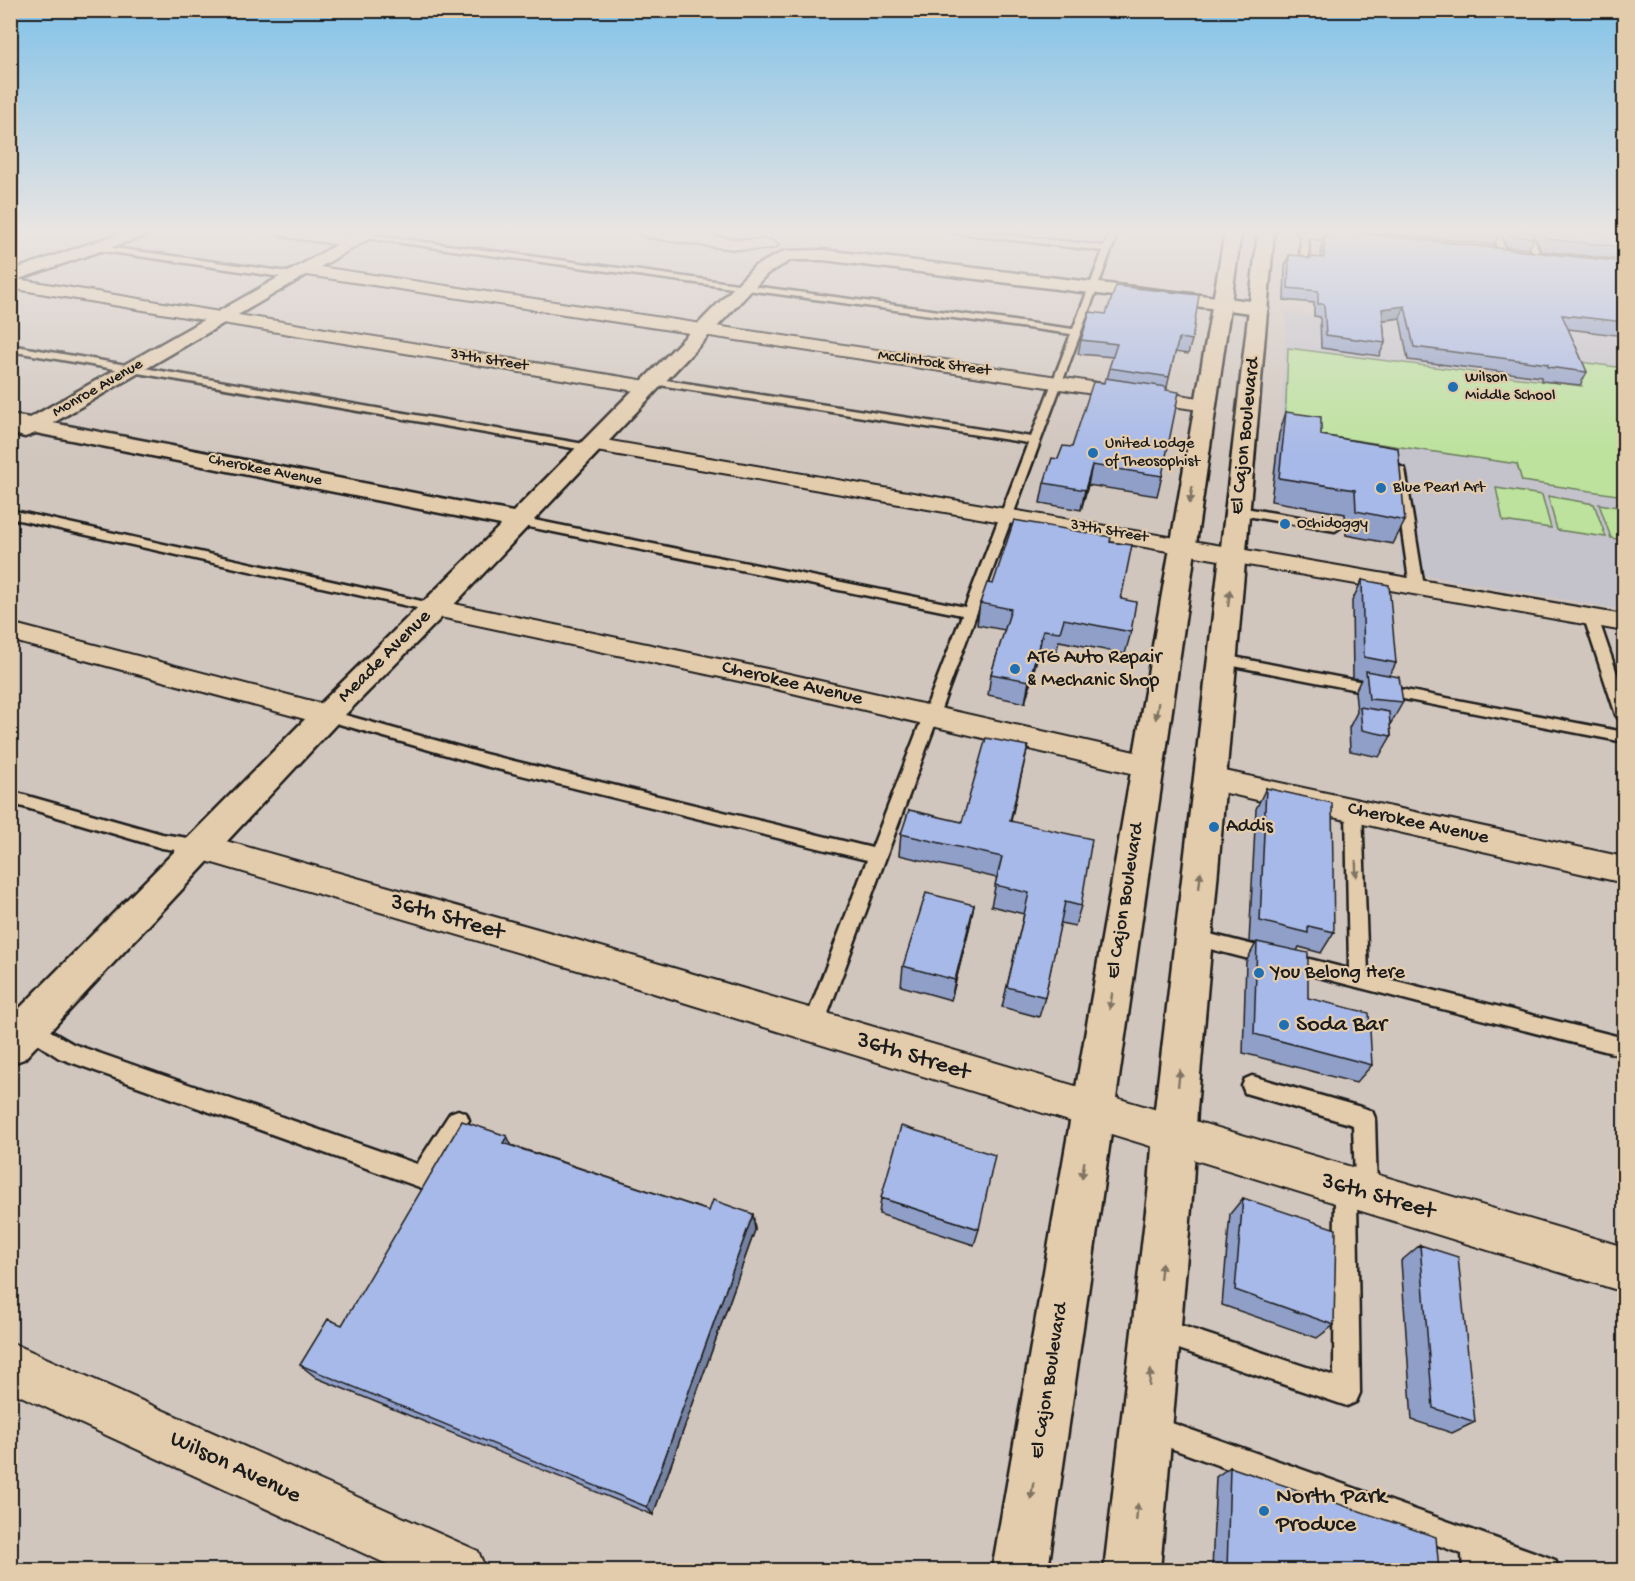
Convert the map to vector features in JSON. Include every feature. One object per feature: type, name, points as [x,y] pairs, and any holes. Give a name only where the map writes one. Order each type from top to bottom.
[{"type":"main road","name":"Monroe Avenue","points":[[10,439],[243,306]]},
{"type":"main road","name":"Meade Avenue","points":[[16,1031],[201,847],[727,306]]},
{"type":"main road","name":"El Cajon Boulevard","points":[[1020,1570],[1221,306]]},
{"type":"main road","points":[[1242,306],[1259,308]]},
{"type":"main road","name":"El Cajon Boulevard","points":[[1132,1570],[1171,1185],[1173,1136],[1259,308]]},
{"type":"main road","name":"Cherokee Avenue","points":[[10,421],[519,521]]},
{"type":"street","name":"37th Street","points":[[148,306],[650,384]]},
{"type":"street","name":"McClintock Street","points":[[532,306],[1206,405]]},
{"type":"street","name":"37th Street","points":[[591,446],[1007,514],[1624,623]]},
{"type":"street","name":"Cherokee Avenue","points":[[435,608],[756,676],[1148,766]]},
{"type":"street","points":[[10,631],[327,715]]},
{"type":"street","name":"Cherokee Avenue","points":[[1211,779],[1624,870]]},
{"type":"street","name":"36th Street","points":[[201,847],[604,963],[1624,1270]]},
{"type":"street","name":"Wilson Avenue","points":[[10,1366],[459,1570]]},
{"type":"lane","points":[[977,306],[1076,332]]},
{"type":"lane","points":[[813,1027],[1086,306]]},
{"type":"lane","points":[[10,348],[591,446]]},
{"type":"lane","points":[[650,384],[1035,441]]},
{"type":"lane","points":[[1397,458],[1417,587]]},
{"type":"lane","points":[[1239,511],[1335,527]]},
{"type":"lane","points":[[10,514],[435,608]]},
{"type":"lane","points":[[519,521],[970,612]]},
{"type":"lane","points":[[1591,618],[1624,715]]},
{"type":"lane","points":[[1223,660],[1624,737]]},
{"type":"lane","points":[[327,715],[484,759],[877,856]]},
{"type":"lane","points":[[10,796],[162,840],[201,847]]},
{"type":"lane","points":[[1354,810],[1359,980]]},
{"type":"lane","points":[[1194,938],[1624,1047]]},
{"type":"lane","points":[[16,1031],[66,1051],[422,1177],[458,1120]]},
{"type":"lane","points":[[1155,1329],[1347,1393],[1356,1190],[1364,1118],[1252,1086]]},
{"type":"lane","points":[[1145,1427],[1476,1558],[1545,1570]]},
{"type":"shaded area","name":"Wilson Middle School","points":[[1443,306],[1624,306],[1624,610],[1402,571],[1393,470],[1279,452],[1287,313],[1356,322]]},
{"type":"green space","points":[[1288,348],[1582,386],[1572,361],[1624,368],[1624,496],[1522,481],[1517,464],[1285,430]]},
{"type":"green space","points":[[1496,488],[1542,495],[1551,528],[1503,521]]},
{"type":"green space","points":[[1548,496],[1594,504],[1606,537],[1557,530]]},
{"type":"green space","points":[[1599,504],[1624,508],[1624,540],[1611,538]]},
{"type":"building","points":[[1109,306],[1197,306],[1192,340],[1179,338],[1169,377],[1109,368],[1117,344],[1081,340],[1090,312],[1106,314]]},
{"type":"building","points":[[1324,306],[1624,306],[1624,322],[1562,315],[1587,372],[1548,367],[1548,364],[1414,347],[1405,306],[1382,309],[1385,343],[1326,335]]},
{"type":"building","points":[[1105,378],[1167,387],[1166,390],[1179,392],[1162,476],[1092,465],[1085,490],[1044,483],[1052,458],[1058,459],[1063,446],[1072,447],[1093,382],[1104,383]]},
{"type":"building","points":[[1286,412],[1321,417],[1321,435],[1398,448],[1405,521],[1356,511],[1355,490],[1279,478]]},
{"type":"building","points":[[1014,520],[1111,537],[1110,542],[1132,545],[1121,599],[1136,602],[1131,632],[1064,619],[1060,632],[1043,630],[1029,681],[991,674],[1011,609],[980,603],[987,583],[993,584]]},
{"type":"building","points":[[1362,580],[1389,585],[1396,663],[1364,657]]},
{"type":"building","points":[[1366,671],[1399,677],[1403,702],[1369,699]]},
{"type":"building","points":[[1360,707],[1389,712],[1391,736],[1362,730]]},
{"type":"building","points":[[986,738],[1028,746],[1010,821],[1092,839],[1081,906],[1065,902],[1045,997],[1007,987],[1029,893],[995,885],[1002,857],[901,834],[909,810],[962,822]]},
{"type":"building","points":[[1266,788],[1332,803],[1334,932],[1308,926],[1308,933],[1260,921]]},
{"type":"building","points":[[926,893],[974,905],[955,980],[903,966]]},
{"type":"building","points":[[1257,942],[1308,953],[1308,998],[1369,1013],[1372,1065],[1254,1034]]},
{"type":"building","points":[[462,1121],[507,1136],[503,1143],[709,1211],[713,1200],[753,1214],[647,1507],[300,1365],[328,1319],[342,1325]]},
{"type":"building","points":[[901,1126],[995,1155],[979,1229],[881,1198]]},
{"type":"building","points":[[1243,1198],[1336,1229],[1334,1325],[1235,1290]]},
{"type":"building","points":[[1420,1245],[1458,1257],[1475,1422],[1433,1408]]},
{"type":"building","name":"North Park Produce","points":[[1230,1467],[1436,1537],[1439,1570],[1227,1570]]},
{"type":"place","name":"Wilson Middle School","points":[[1453,387]]},
{"type":"place","name":"United Lodge of Theosophist","points":[[1093,453]]},
{"type":"place","name":"Blue Pearl Art","points":[[1381,488]]},
{"type":"place","name":"Ochidoggy","points":[[1285,524]]},
{"type":"place","name":"ATG Auto Repair & Mechanic Shop","points":[[1015,669]]},
{"type":"place","name":"Addis","points":[[1214,827]]},
{"type":"place","name":"You Belong Here","points":[[1259,973]]},
{"type":"place","name":"Soda Bar","points":[[1284,1025]]},
{"type":"place","name":"North Park Produce","points":[[1264,1511]]}]
